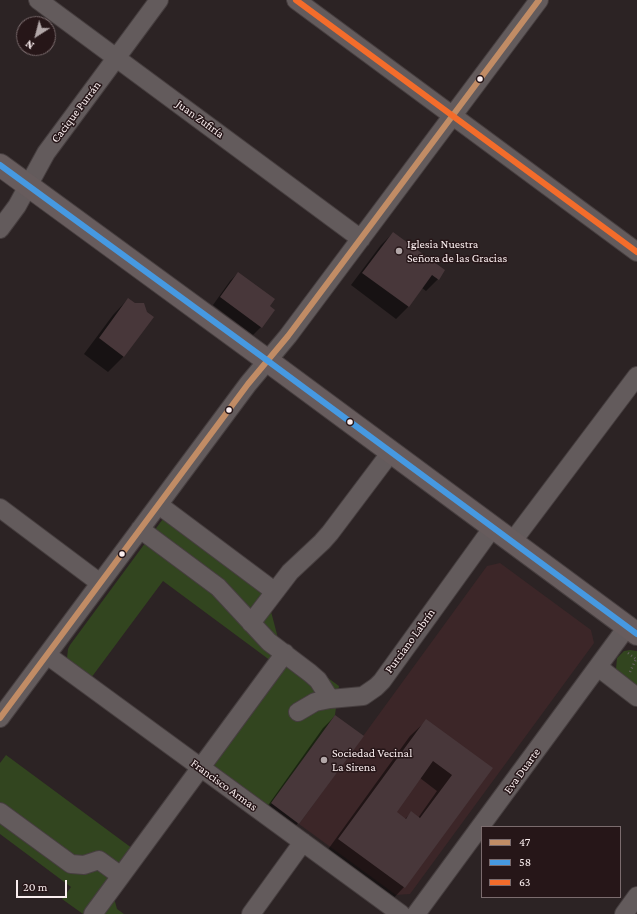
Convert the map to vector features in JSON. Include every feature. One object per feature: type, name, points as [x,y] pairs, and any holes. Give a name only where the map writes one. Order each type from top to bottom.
[{"type":"main road","points":[[0,165],[493,527],[630,637]]},
{"type":"street","name":"Juan Zufiría","points":[[38,0],[361,239]]},
{"type":"street","name":"Cacique Purrán","points":[[0,229],[17,206],[46,153],[159,0]]},
{"type":"street","points":[[296,0],[637,252]]},
{"type":"street","points":[[0,718],[248,384],[288,336],[539,0]]},
{"type":"street","points":[[512,542],[637,376]]},
{"type":"street","points":[[251,623],[290,572],[330,533],[391,452]]},
{"type":"street","points":[[159,505],[274,591]]},
{"type":"street","points":[[0,508],[100,583]]},
{"type":"street","name":"Purciano Labrín","points":[[298,712],[315,702],[363,696],[376,687],[493,527]]},
{"type":"street","points":[[140,529],[218,587],[269,642],[318,680],[330,699]]},
{"type":"street","name":"Eva Duarte","points":[[416,914],[598,667],[630,637]]},
{"type":"street","points":[[93,914],[284,653]]},
{"type":"street","name":"Francisco Armas","points":[[47,655],[401,914]]},
{"type":"street","points":[[598,667],[637,697]]},
{"type":"street","points":[[0,812],[71,864],[84,865],[99,860],[121,876]]},
{"type":"street","points":[[251,914],[303,842]]},
{"type":"street","points":[[624,914],[637,896]]},
{"type":"path","points":[[630,637],[637,660]]},
{"type":"shaded area","points":[[500,563],[591,630],[594,643],[410,894],[396,895],[299,824],[487,566]]},
{"type":"green space","points":[[171,508],[262,577],[279,642],[339,686],[335,715],[268,808],[200,759],[271,661],[163,581],[91,678],[67,658],[70,645]]},
{"type":"green space","points":[[624,651],[637,651],[637,689],[618,674],[616,669],[617,658]]},
{"type":"green space","points":[[6,755],[144,857],[114,898],[117,909],[124,914],[83,914],[62,899],[71,887],[0,834],[0,763]]},
{"type":"building","name":"Iglesia Nuestra Señora de las Gracias","points":[[393,232],[445,270],[439,280],[432,275],[409,307],[362,273]]},
{"type":"building","points":[[238,272],[275,299],[270,306],[275,310],[262,328],[220,297]]},
{"type":"building","points":[[128,298],[135,303],[144,303],[147,312],[154,317],[124,357],[99,338]]},
{"type":"building","name":"Sociedad Vecinal La Sirena","points":[[335,715],[364,736],[299,824],[271,803]]},
{"type":"building","points":[[426,719],[493,768],[405,888],[338,839]],"holes":[[[433,761],[452,775],[420,818],[411,811],[406,819],[397,812]]]},
{"type":"transit line","name":"63","points":[[296,0],[637,252]]},
{"type":"transit line","name":"47","points":[[0,718],[248,384],[288,336],[539,0]]},
{"type":"transit line","name":"58","points":[[0,165],[637,634]]},
{"type":"place","name":"Iglesia Nuestra Señora de las Gracias","points":[[399,251]]},
{"type":"place","name":"Sociedad Vecinal La Sirena","points":[[324,760]]}]
